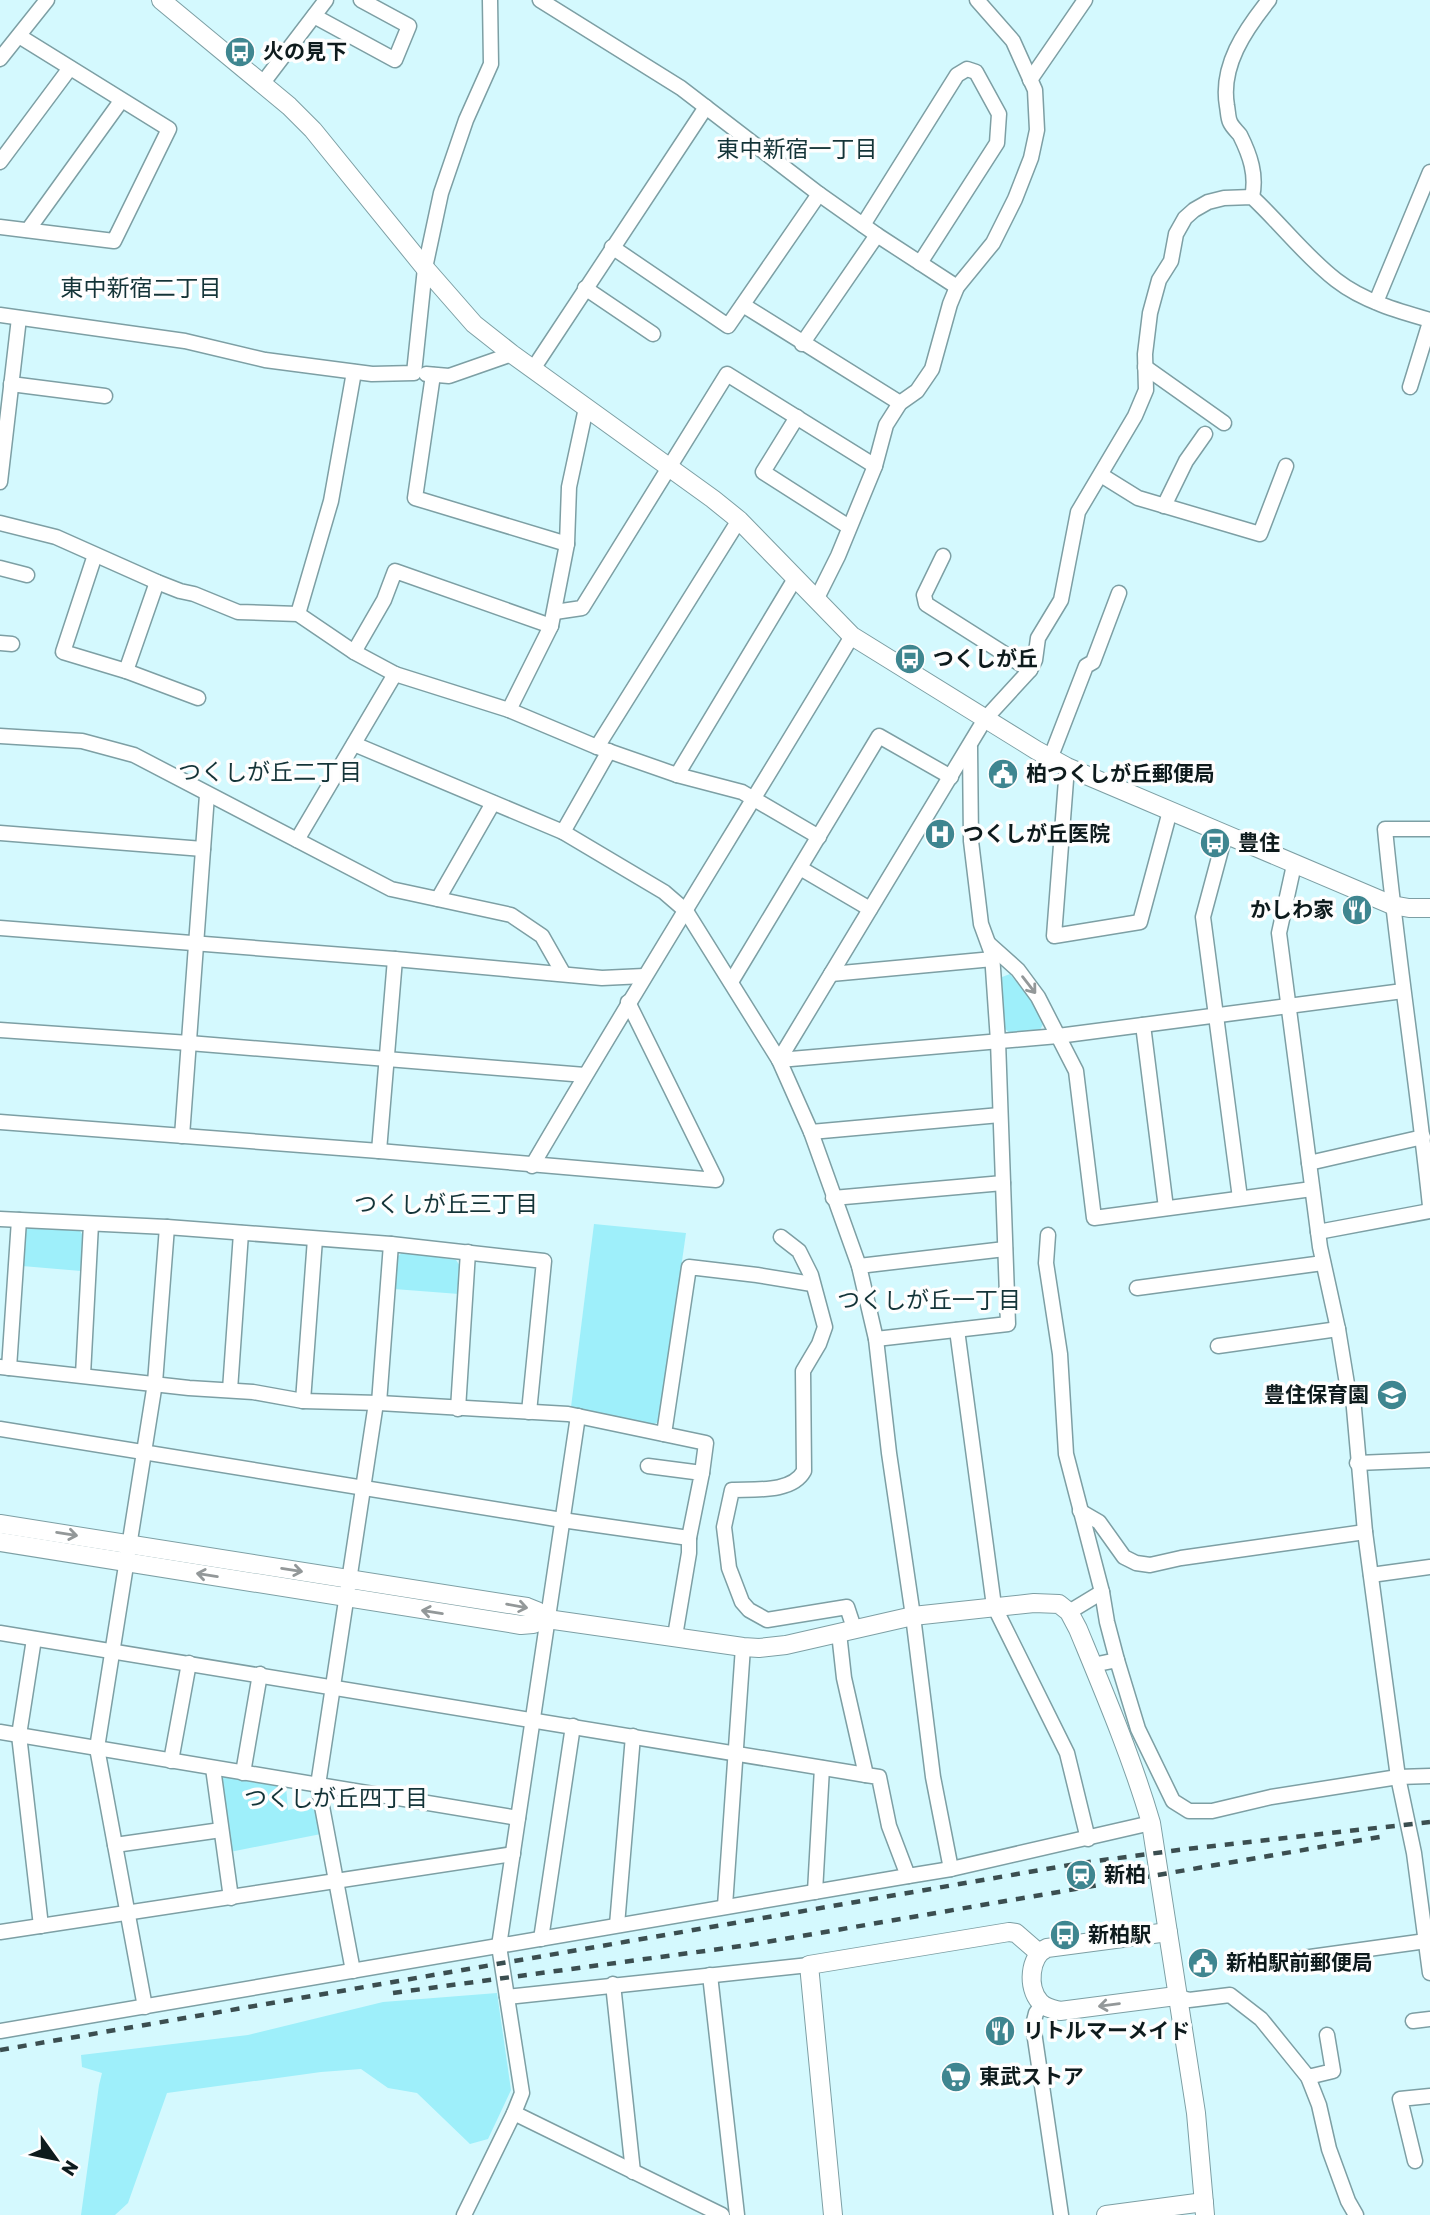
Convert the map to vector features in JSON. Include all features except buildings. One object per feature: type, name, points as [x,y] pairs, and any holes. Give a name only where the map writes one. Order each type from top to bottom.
[{"type":"street","points":[[0,59],[47,0]]},
{"type":"street","points":[[161,0],[313,130],[474,324],[739,520],[852,636],[1067,767],[1392,905],[1430,908]]},
{"type":"street","points":[[262,84],[326,0]]},
{"type":"street","points":[[314,16],[395,60],[409,26],[361,0]]},
{"type":"street","points":[[414,373],[425,268],[441,193],[466,120],[491,64],[490,0]]},
{"type":"street","points":[[540,0],[681,88],[819,194],[957,287]]},
{"type":"street","points":[[817,598],[875,466],[886,425],[900,403],[917,391],[932,369],[957,287],[993,243],[1015,199],[1031,158],[1037,130],[1035,90],[1013,41],[977,0]]},
{"type":"street","points":[[1030,79],[1085,0]]},
{"type":"street","points":[[1252,197],[1255,173],[1239,134],[1230,123],[1225,95],[1236,49],[1269,0]]},
{"type":"street","points":[[0,228],[114,241],[169,129],[19,36]]},
{"type":"street","points":[[0,162],[69,68]]},
{"type":"street","points":[[863,225],[957,75],[967,69],[976,72],[999,114],[997,143],[920,263]]},
{"type":"street","points":[[28,230],[121,101]]},
{"type":"street","points":[[533,369],[706,107]]},
{"type":"street","points":[[1376,302],[1430,172]]},
{"type":"street","points":[[612,247],[728,326],[819,194]]},
{"type":"street","points":[[779,1060],[985,719],[1030,670],[1035,660],[1038,638],[1061,600],[1078,512],[1135,416],[1146,390],[1150,313],[1159,280],[1171,261],[1176,234],[1185,218],[1208,202],[1224,198],[1252,197],[1337,281],[1393,310],[1430,321],[1410,387]]},
{"type":"street","points":[[803,344],[877,235]]},
{"type":"street","points":[[585,288],[653,334]]},
{"type":"street","points":[[743,305],[900,403]]},
{"type":"street","points":[[0,315],[185,341],[233,354],[354,372],[449,376],[512,354]]},
{"type":"street","points":[[0,482],[19,318]]},
{"type":"street","points":[[1146,368],[1224,424]]},
{"type":"street","points":[[298,614],[331,501],[354,372]]},
{"type":"street","points":[[354,652],[384,600],[396,571],[553,619],[582,608],[727,374],[875,466]]},
{"type":"street","points":[[433,375],[415,498],[566,544]]},
{"type":"street","points":[[11,384],[105,396]]},
{"type":"street","points":[[509,710],[553,619],[566,544],[569,487],[586,408]]},
{"type":"street","points":[[797,417],[763,472],[849,527]]},
{"type":"street","points":[[1164,506],[1186,461],[1205,434]]},
{"type":"street","points":[[1101,475],[1138,498],[1260,534],[1286,466]]},
{"type":"street","points":[[563,832],[603,749],[739,520]]},
{"type":"street","points":[[0,523],[56,537],[157,582],[238,612],[298,614],[354,652],[395,674],[509,710],[603,749],[677,775],[742,792],[819,837]]},
{"type":"street","points":[[95,555],[63,652],[126,671],[198,698]]},
{"type":"street","points":[[943,556],[924,595],[926,604],[1030,670]]},
{"type":"street","points":[[0,568],[27,575]]},
{"type":"street","points":[[677,775],[796,577]]},
{"type":"street","points":[[126,671],[157,582]]},
{"type":"street","points":[[1050,758],[1086,666],[1094,662],[1119,593]]},
{"type":"street","points":[[532,1166],[628,1002],[852,636]]},
{"type":"street","points":[[297,840],[395,674]]},
{"type":"street","points":[[0,736],[82,741],[134,755],[391,889],[511,915],[542,936],[563,973]]},
{"type":"street","points":[[731,982],[879,736],[951,777]]},
{"type":"street","points":[[354,744],[563,832],[664,892],[686,911],[779,1060],[811,1132],[859,1266],[876,1339],[933,1777],[951,1869]]},
{"type":"street","points":[[876,1339],[1008,1324],[993,959],[981,924],[971,841],[970,746]]},
{"type":"street","points":[[1067,767],[1054,936],[1140,922],[1170,811]]},
{"type":"street","points":[[182,1136],[207,795]]},
{"type":"street","points":[[438,899],[493,803]]},
{"type":"street","points":[[1430,829],[1385,830],[1430,1206]]},
{"type":"street","points":[[0,833],[203,849]]},
{"type":"street","points":[[1225,835],[1203,917],[1240,1198]]},
{"type":"street","points":[[1294,865],[1279,933],[1318,1232],[1347,1384],[1353,1397],[1365,1532],[1398,1777],[1425,1892],[1430,1973]]},
{"type":"street","points":[[800,868],[870,909]]},
{"type":"street","points":[[0,928],[602,978],[644,976]]},
{"type":"street","points":[[988,943],[1017,970],[1038,997],[1076,1071],[1094,1218],[1312,1189]]},
{"type":"street","points":[[379,1151],[395,959]]},
{"type":"street","points":[[831,974],[993,959]]},
{"type":"street","points":[[779,1060],[1058,1036],[1403,991]]},
{"type":"street","points":[[0,1122],[716,1180],[628,1002]]},
{"type":"street","points":[[1143,1025],[1166,1208]]},
{"type":"street","points":[[0,1030],[585,1075]]},
{"type":"street","points":[[811,1132],[1000,1115]]},
{"type":"street","points":[[1309,1163],[1423,1138]]},
{"type":"street","points":[[833,1198],[1003,1183]]},
{"type":"street","points":[[1318,1232],[1430,1211]]},
{"type":"street","points":[[0,1219],[167,1227],[391,1244],[544,1261],[529,1412]]},
{"type":"street","points":[[19,1220],[5,1368],[230,1390],[303,1401],[578,1416],[706,1443],[675,1636]]},
{"type":"street","points":[[83,1375],[91,1224]]},
{"type":"street","points":[[145,2007],[97,1748],[155,1383],[167,1227]]},
{"type":"street","points":[[230,1390],[242,1233]]},
{"type":"street","points":[[1048,1235],[1046,1263],[1060,1354],[1066,1454],[1117,1660],[1139,1729],[1172,1801],[1189,1811],[1212,1811],[1271,1797],[1398,1777],[1430,1776]]},
{"type":"street","points":[[781,1237],[799,1251],[811,1275],[825,1327],[820,1344],[803,1371],[804,1471],[800,1480],[777,1488],[732,1490],[724,1527],[726,1550],[729,1568],[742,1602],[749,1610],[767,1620],[847,1607],[844,1678],[866,1775]]},
{"type":"street","points":[[303,1401],[315,1239]]},
{"type":"street","points":[[353,1971],[318,1785],[378,1403],[391,1244]]},
{"type":"street","points":[[859,1266],[1005,1249]]},
{"type":"street","points":[[458,1409],[468,1252]]},
{"type":"street","points":[[1137,1288],[1323,1263]]},
{"type":"street","points":[[664,1434],[689,1267],[812,1284]]},
{"type":"street","points":[[1218,1346],[1338,1329]]},
{"type":"street","points":[[957,1330],[994,1606],[1067,1753],[1088,1839]]},
{"type":"street","points":[[464,2215],[522,2092],[499,1946],[578,1416]]},
{"type":"street","points":[[0,1429],[689,1538]]},
{"type":"street","points":[[1357,1463],[1430,1460]]},
{"type":"street","points":[[648,1466],[702,1473]]},
{"type":"street","points":[[1080,1511],[1099,1522],[1124,1557],[1136,1563],[1150,1565],[1181,1558],[1365,1532]]},
{"type":"street","points":[[0,1524],[527,1607],[547,1619]]},
{"type":"street","points":[[0,1542],[521,1625],[547,1619],[759,1648],[786,1645],[913,1616],[994,1606],[1049,1602],[1059,1604],[1069,1612],[1093,1665],[1138,1779],[1151,1823],[1196,2113],[1204,2208],[1107,2215]]},
{"type":"street","points":[[1371,1576],[1430,1567]]},
{"type":"street","points":[[1069,1612],[1102,1592]]},
{"type":"street","points":[[0,1633],[879,1777],[889,1826],[908,1876]]},
{"type":"street","points":[[34,1639],[19,1735],[41,1926]]},
{"type":"street","points":[[725,1906],[743,1647]]},
{"type":"street","points":[[1093,1665],[1117,1660]]},
{"type":"street","points":[[171,1761],[189,1662]]},
{"type":"street","points":[[243,1773],[260,1674]]},
{"type":"street","points":[[541,1939],[573,1726]]},
{"type":"street","points":[[0,1732],[518,1818]]},
{"type":"street","points":[[617,1925],[633,1736]]},
{"type":"street","points":[[213,1768],[230,1898]]},
{"type":"street","points":[[815,1892],[822,1768]]},
{"type":"street","points":[[0,2031],[951,1869],[1151,1823]]},
{"type":"street","points":[[115,1845],[221,1830]]},
{"type":"street","points":[[0,1932],[513,1854]]},
{"type":"street","points":[[507,1997],[809,1965],[1009,1932],[1016,1933],[1039,1953]]},
{"type":"street","points":[[1168,1932],[1047,1948],[1039,1953],[1032,1967],[1035,1995],[1042,2005],[1060,2011],[1177,1996],[1189,2000],[1230,1995],[1261,2019],[1308,2077],[1319,2105],[1329,2149],[1348,2201],[1356,2215]]},
{"type":"street","points":[[1303,1958],[1428,1947]]},
{"type":"street","points":[[809,1965],[833,2215]]},
{"type":"street","points":[[710,1975],[737,2215]]},
{"type":"street","points":[[613,1984],[633,2172]]},
{"type":"street","points":[[1042,2005],[1036,2013],[1033,2025],[1061,2215]]},
{"type":"street","points":[[1413,2021],[1430,2019]]},
{"type":"street","points":[[1308,2077],[1333,2071],[1326,2035]]},
{"type":"street","points":[[1415,2161],[1400,2099],[1430,2096]]},
{"type":"street","points":[[514,2113],[722,2215]]},
{"type":"shaded area","points":[[1010,974],[1032,1001],[1043,1024],[1040,1030],[1010,1033],[1004,1028],[1002,977]]},
{"type":"shaded area","points":[[594,1224],[686,1233],[659,1422],[651,1425],[571,1407]]},
{"type":"shaded area","points":[[29,1227],[80,1231],[84,1237],[81,1271],[22,1266],[23,1233]]},
{"type":"shaded area","points":[[403,1252],[456,1260],[460,1266],[459,1294],[394,1289],[397,1257]]},
{"type":"shaded area","points":[[224,1775],[286,1786],[288,1810],[314,1805],[321,1834],[230,1852],[219,1780]]},
{"type":"shaded area","points":[[497,1993],[511,2090],[488,2139],[470,2144],[417,2093],[388,2088],[361,2069],[167,2093],[128,2203],[115,2215],[81,2215],[102,2073],[82,2067],[81,2055],[248,2035],[383,2002]]},
{"type":"railway","points":[[0,2050],[1081,1863],[1430,1822]]},
{"type":"railway","points":[[393,1993],[749,1945],[1385,1836]]},
{"type":"place","name":"火の見下","points":[[240,52]]},
{"type":"place","name":"つくしが丘","points":[[910,659]]},
{"type":"place","name":"柏つくしが丘郵便局","points":[[1003,774]]},
{"type":"place","name":"つくしが丘医院","points":[[940,834]]},
{"type":"place","name":"豊住","points":[[1215,843]]},
{"type":"place","name":"かしわ家","points":[[1357,910]]},
{"type":"place","name":"豊住保育園","points":[[1392,1395]]},
{"type":"place","name":"新柏","points":[[1081,1875]]},
{"type":"place","name":"新柏駅","points":[[1065,1935]]},
{"type":"place","name":"新柏駅前郵便局","points":[[1203,1963]]},
{"type":"place","name":"リトルマーメイド","points":[[1000,2031]]},
{"type":"place","name":"東武ストア","points":[[956,2077]]},
{"type":"district","name":"東中新宿一丁目","points":[[797,149]]},
{"type":"district","name":"東中新宿二丁目","points":[[141,288]]},
{"type":"district","name":"つくしが丘二丁目","points":[[270,772]]},
{"type":"district","name":"つくしが丘三丁目","points":[[446,1204]]},
{"type":"district","name":"つくしが丘一丁目","points":[[929,1300]]},
{"type":"district","name":"つくしが丘四丁目","points":[[336,1798]]}]
